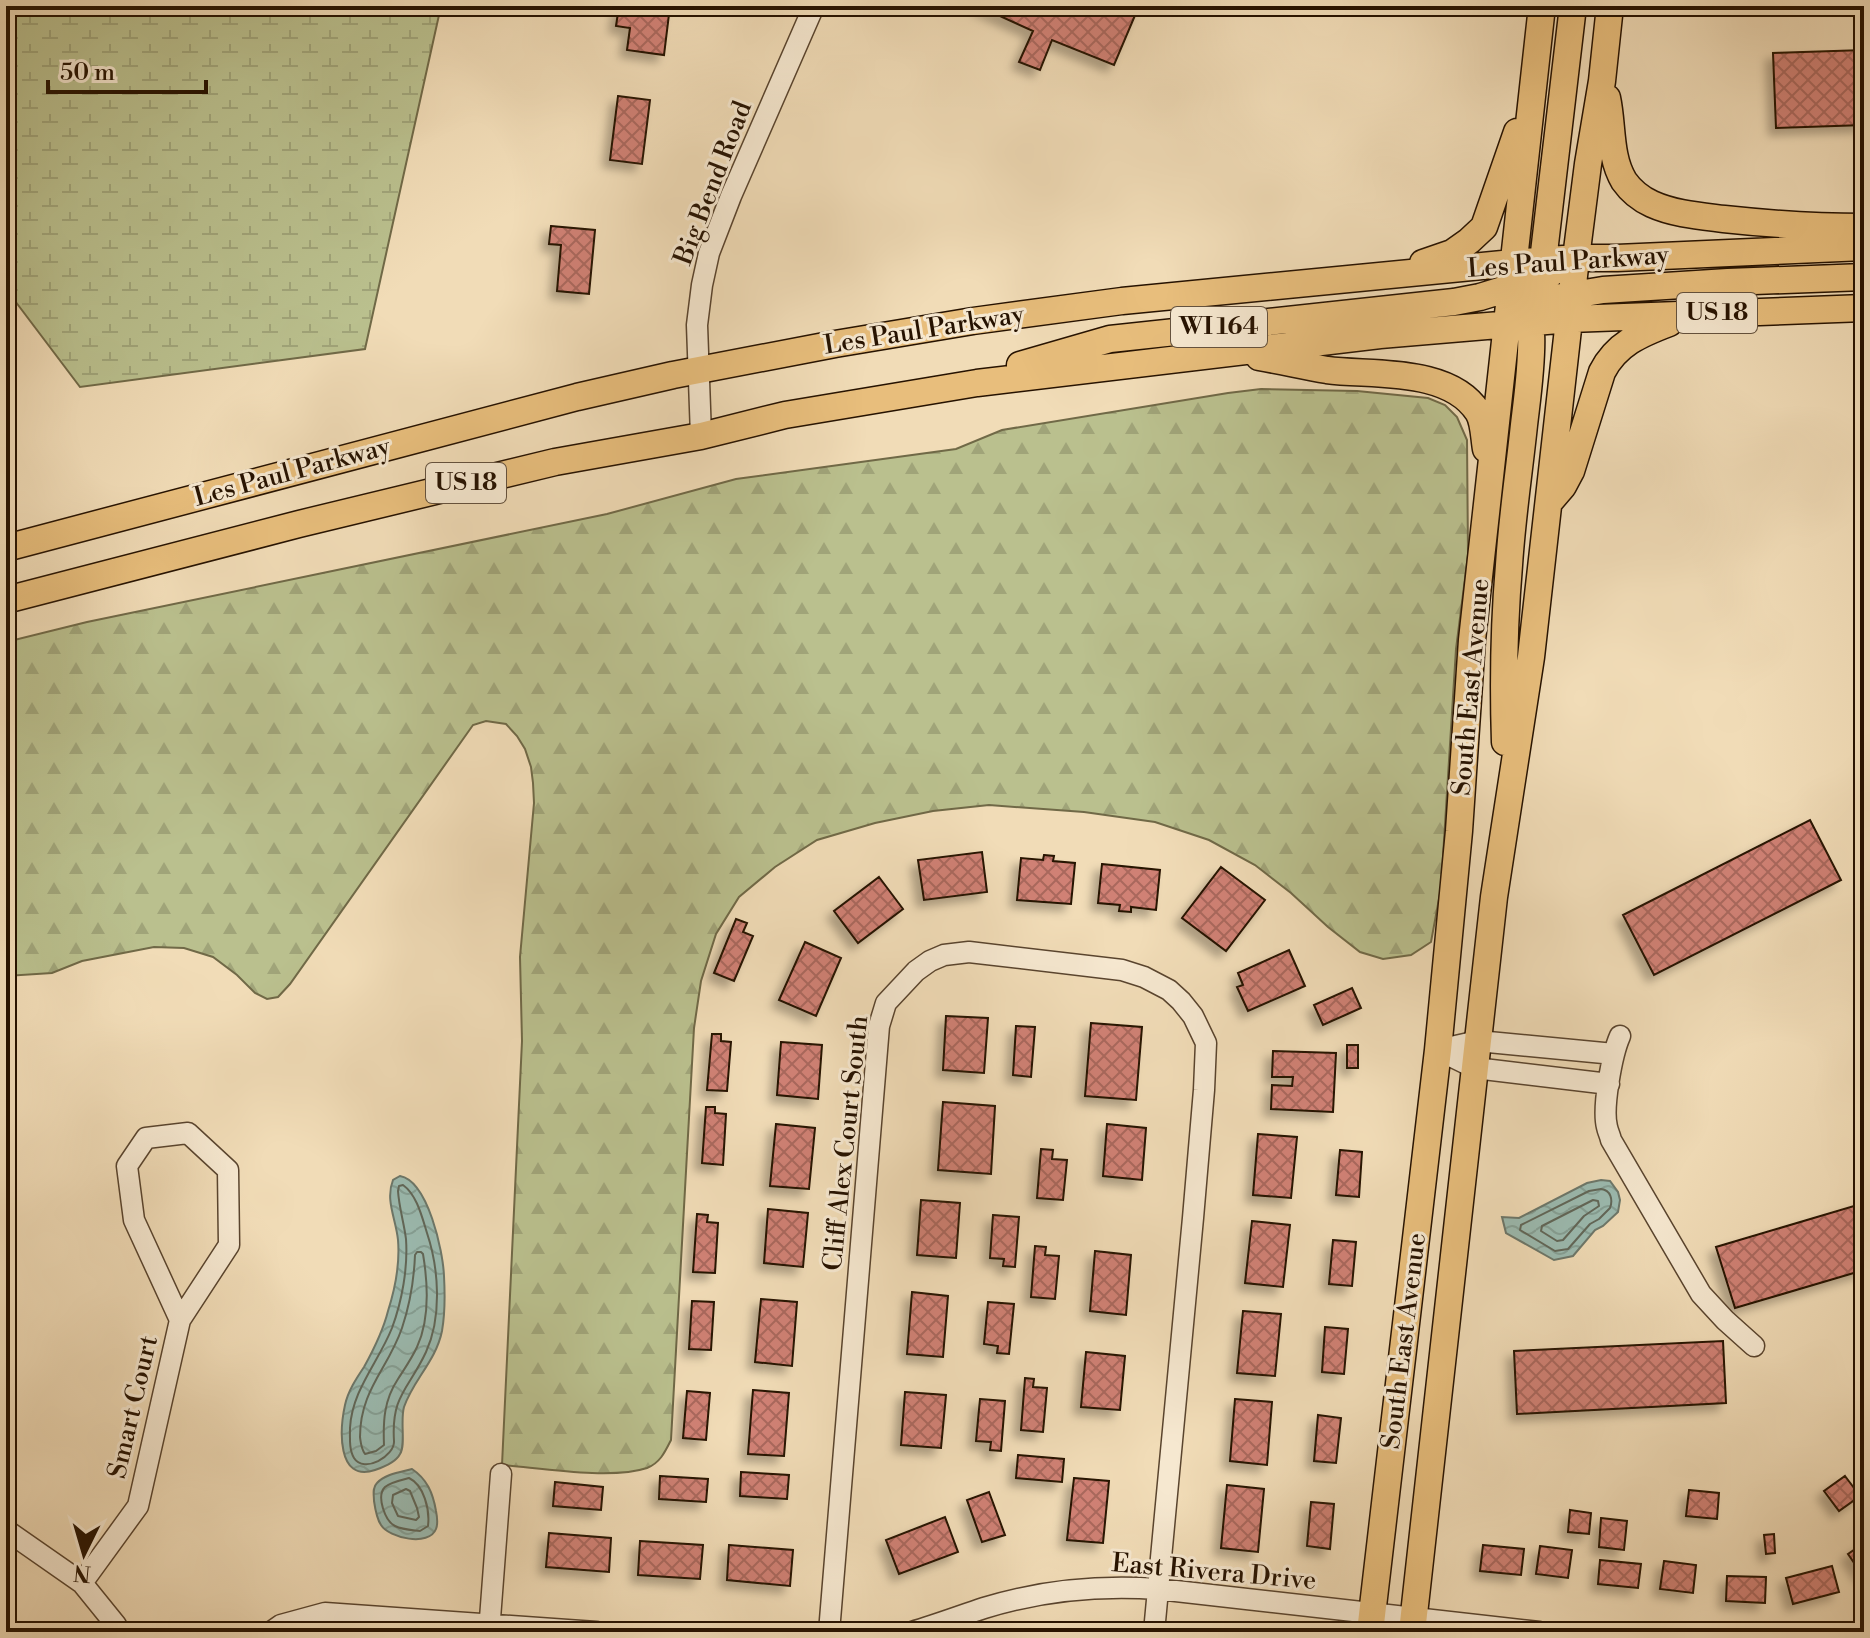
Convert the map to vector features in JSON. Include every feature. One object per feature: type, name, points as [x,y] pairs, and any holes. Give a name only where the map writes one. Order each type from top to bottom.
[{"type":"main road","points":[[1536,295],[1534,83],[1542,6]]},
{"type":"main road","points":[[1507,813],[1504,685],[1509,563],[1536,295],[1573,6]]},
{"type":"main road","points":[[1536,295],[1576,258],[1610,6]]},
{"type":"main road","points":[[1602,81],[1618,169],[1630,188],[1647,202],[1675,212],[1728,219],[1864,227]]},
{"type":"main road","points":[[1387,276],[1452,253],[1484,227],[1534,83]]},
{"type":"main road","name":"Les Paul Parkway","points":[[6,600],[555,462],[701,436],[785,415],[992,381],[1351,337],[1536,295],[1576,258],[1864,247]]},
{"type":"main road","name":"Les Paul Parkway","points":[[6,548],[577,397],[835,344],[1034,312],[1387,276],[1691,314],[1864,308]]},
{"type":"main road","points":[[1536,295],[1864,277]]},
{"type":"main road","name":"WI 164","points":[[931,391],[1110,339],[1480,297],[1536,295]]},
{"type":"main road","name":"South East Avenue","points":[[1371,1622],[1438,1050],[1459,831],[1472,640],[1491,474],[1536,295]]},
{"type":"main road","name":"South East Avenue","points":[[1413,1625],[1494,897],[1531,657],[1549,502],[1536,295]]},
{"type":"main road","points":[[1549,502],[1569,475],[1602,372],[1611,357],[1635,337],[1691,314]]},
{"type":"main road","points":[[1232,352],[1329,370],[1412,377],[1447,386],[1479,413],[1491,474]]},
{"type":"street","name":"Big Bend Road","points":[[701,436],[697,325],[709,253],[814,6]]},
{"type":"street","name":"Cliff Alex Court South","points":[[829,1632],[879,1026],[886,1003],[916,971],[944,955],[969,952],[1122,970],[1144,977],[1169,990],[1181,1001],[1193,1016],[1206,1043],[1154,1632]]},
{"type":"street","points":[[1438,1050],[1478,1041],[1617,1045],[1606,1116],[1611,1140],[1701,1294],[1754,1346]]},
{"type":"street","points":[[1438,1050],[1475,1068],[1609,1084]]},
{"type":"street","name":"Smart Court","points":[[82,1583],[138,1506],[180,1320],[229,1245],[228,1170],[188,1133],[146,1138],[127,1166],[134,1220],[180,1320]]},
{"type":"street","points":[[490,1628],[501,1474]]},
{"type":"street","points":[[6,1530],[82,1583],[116,1625],[118,1632]]},
{"type":"street","name":"East Rivera Drive","points":[[912,1632],[986,1608],[1048,1594],[1115,1587],[1158,1589],[1371,1622],[1539,1632]]},
{"type":"street","points":[[271,1632],[281,1625],[325,1613],[490,1628],[596,1632]]},
{"type":"green space","points":[[6,6],[441,6],[365,349],[80,387],[6,289]]},
{"type":"green space","points":[[1261,389],[1357,391],[1428,398],[1445,405],[1457,417],[1467,440],[1468,555],[1456,649],[1441,888],[1431,942],[1411,955],[1383,959],[1360,952],[1255,865],[1209,840],[1155,822],[1084,812],[989,805],[933,811],[875,823],[817,840],[775,867],[739,897],[716,934],[701,981],[694,1028],[671,1440],[652,1466],[632,1471],[595,1473],[502,1465],[522,1041],[520,957],[534,803],[531,767],[525,749],[506,724],[486,721],[473,725],[278,997],[267,999],[255,993],[213,957],[184,948],[154,947],[82,961],[52,973],[6,976],[6,642],[87,622],[607,514],[736,479],[956,449],[1002,430]]},
{"type":"water","points":[[400,1176],[419,1190],[437,1235],[444,1276],[443,1324],[435,1352],[404,1407],[400,1454],[386,1466],[362,1472],[353,1469],[347,1461],[342,1439],[343,1415],[350,1390],[381,1333],[393,1294],[398,1249],[390,1195],[393,1180]]},
{"type":"water","points":[[1610,1181],[1618,1192],[1618,1212],[1595,1230],[1573,1256],[1554,1260],[1506,1233],[1502,1217],[1519,1218],[1587,1183]]},
{"type":"water","points":[[412,1469],[422,1477],[433,1498],[437,1527],[426,1538],[409,1539],[385,1530],[378,1520],[374,1501],[374,1487],[380,1480]]},
{"type":"building","points":[[619,6],[670,6],[664,55],[627,50],[630,28],[616,26]]},
{"type":"building","points":[[978,6],[1139,6],[1114,65],[1052,40],[1040,70],[1019,62],[1033,31]]},
{"type":"building","points":[[1864,50],[1864,125],[1776,128],[1773,53]]},
{"type":"building","points":[[618,96],[650,100],[642,164],[610,160]]},
{"type":"building","points":[[551,226],[595,230],[589,294],[557,291],[561,245],[549,244]]},
{"type":"building","points":[[1810,820],[1841,880],[1654,975],[1623,915]]},
{"type":"building","points":[[982,852],[987,892],[924,900],[918,860]]},
{"type":"building","points":[[1044,855],[1054,856],[1053,861],[1075,863],[1071,904],[1017,900],[1021,858],[1043,860]]},
{"type":"building","points":[[1102,864],[1160,870],[1156,910],[1131,907],[1131,912],[1119,911],[1120,905],[1098,903]]},
{"type":"building","points":[[1221,867],[1265,900],[1226,951],[1182,918]]},
{"type":"building","points":[[879,877],[903,909],[858,943],[834,911]]},
{"type":"building","points":[[736,919],[747,923],[743,932],[753,936],[734,981],[714,973]]},
{"type":"building","points":[[805,942],[841,958],[816,1016],[779,1000]]},
{"type":"building","points":[[1289,950],[1305,986],[1248,1011],[1237,987],[1243,985],[1238,973]]},
{"type":"building","points":[[1352,988],[1361,1008],[1323,1025],[1314,1005]]},
{"type":"building","points":[[946,1016],[988,1018],[984,1073],[943,1070]]},
{"type":"building","points":[[1091,1023],[1142,1027],[1136,1100],[1085,1096]]},
{"type":"building","points":[[1016,1026],[1035,1027],[1031,1077],[1013,1075]]},
{"type":"building","points":[[712,1034],[721,1034],[721,1041],[731,1042],[727,1091],[707,1090]]},
{"type":"building","points":[[781,1042],[822,1045],[818,1099],[777,1095]]},
{"type":"building","points":[[1347,1045],[1358,1045],[1358,1068],[1347,1068]]},
{"type":"building","points":[[1273,1051],[1336,1053],[1333,1112],[1271,1109],[1272,1085],[1292,1086],[1293,1077],[1272,1077]]},
{"type":"building","points":[[943,1102],[995,1106],[991,1174],[938,1170]]},
{"type":"building","points":[[706,1107],[715,1107],[715,1113],[726,1114],[723,1165],[702,1163]]},
{"type":"building","points":[[776,1124],[815,1128],[809,1189],[770,1186]]},
{"type":"building","points":[[1107,1124],[1146,1128],[1142,1180],[1103,1176]]},
{"type":"building","points":[[1258,1134],[1297,1137],[1291,1198],[1253,1195]]},
{"type":"building","points":[[1041,1149],[1053,1150],[1052,1159],[1067,1160],[1063,1200],[1037,1198]]},
{"type":"building","points":[[1340,1150],[1362,1152],[1359,1197],[1336,1195]]},
{"type":"building","points":[[921,1200],[960,1203],[956,1258],[917,1255]]},
{"type":"building","points":[[1864,1203],[1864,1270],[1735,1308],[1716,1247]]},
{"type":"building","points":[[768,1209],[808,1213],[803,1267],[764,1263]]},
{"type":"building","points":[[697,1214],[708,1215],[707,1222],[718,1223],[715,1273],[693,1272]]},
{"type":"building","points":[[993,1215],[1019,1217],[1015,1267],[1003,1266],[1004,1259],[990,1258]]},
{"type":"building","points":[[1252,1221],[1290,1225],[1283,1287],[1245,1283]]},
{"type":"building","points":[[1333,1240],[1356,1242],[1352,1286],[1329,1284]]},
{"type":"building","points":[[1035,1246],[1046,1247],[1045,1255],[1059,1256],[1055,1299],[1031,1297]]},
{"type":"building","points":[[1095,1251],[1131,1255],[1126,1315],[1090,1311]]},
{"type":"building","points":[[912,1292],[948,1296],[943,1357],[907,1354]]},
{"type":"building","points":[[761,1299],[797,1302],[792,1366],[755,1362]]},
{"type":"building","points":[[692,1301],[714,1302],[711,1350],[689,1349]]},
{"type":"building","points":[[988,1302],[1014,1304],[1009,1354],[997,1353],[998,1346],[984,1344]]},
{"type":"building","points":[[1243,1311],[1281,1314],[1275,1376],[1237,1373]]},
{"type":"building","points":[[1325,1327],[1348,1329],[1344,1374],[1322,1372]]},
{"type":"building","points":[[1723,1341],[1726,1403],[1517,1414],[1514,1351]]},
{"type":"building","points":[[1086,1352],[1125,1356],[1120,1410],[1081,1407]]},
{"type":"building","points":[[1025,1378],[1034,1379],[1033,1387],[1047,1388],[1043,1432],[1021,1430]]},
{"type":"building","points":[[753,1390],[789,1393],[784,1456],[748,1454]]},
{"type":"building","points":[[687,1391],[710,1393],[706,1440],[683,1438]]},
{"type":"building","points":[[905,1392],[946,1395],[941,1448],[901,1445]]},
{"type":"building","points":[[980,1399],[1005,1401],[1001,1451],[990,1450],[991,1442],[976,1441]]},
{"type":"building","points":[[1235,1399],[1272,1402],[1267,1465],[1230,1461]]},
{"type":"building","points":[[1318,1415],[1341,1418],[1336,1463],[1314,1461]]},
{"type":"building","points":[[1018,1455],[1064,1459],[1062,1482],[1016,1478]]},
{"type":"building","points":[[741,1472],[789,1475],[787,1499],[740,1496]]},
{"type":"building","points":[[660,1476],[708,1479],[706,1502],[659,1499]]},
{"type":"building","points":[[1845,1476],[1860,1496],[1839,1511],[1824,1491]]},
{"type":"building","points":[[1074,1478],[1109,1481],[1103,1543],[1067,1540]]},
{"type":"building","points":[[555,1482],[603,1487],[601,1510],[553,1506]]},
{"type":"building","points":[[1227,1485],[1264,1489],[1258,1552],[1221,1548]]},
{"type":"building","points":[[1689,1490],[1719,1493],[1717,1519],[1686,1516]]},
{"type":"building","points":[[989,1492],[1005,1535],[982,1542],[967,1500]]},
{"type":"building","points":[[1311,1502],[1334,1504],[1330,1549],[1307,1546]]},
{"type":"building","points":[[1570,1510],[1591,1513],[1589,1534],[1568,1532]]},
{"type":"building","points":[[945,1517],[958,1552],[899,1574],[886,1540]]},
{"type":"building","points":[[1601,1518],[1627,1521],[1624,1550],[1599,1547]]},
{"type":"building","points":[[549,1533],[611,1538],[609,1572],[546,1567]]},
{"type":"building","points":[[1774,1534],[1775,1553],[1766,1554],[1764,1535]]},
{"type":"building","points":[[640,1541],[703,1545],[700,1579],[638,1575]]},
{"type":"building","points":[[1864,1543],[1864,1576],[1863,1576],[1848,1554]]},
{"type":"building","points":[[729,1545],[793,1550],[790,1586],[727,1580]]},
{"type":"building","points":[[1483,1545],[1524,1549],[1521,1575],[1480,1571]]},
{"type":"building","points":[[1540,1546],[1572,1550],[1568,1578],[1536,1574]]},
{"type":"building","points":[[1600,1560],[1641,1564],[1638,1588],[1598,1584]]},
{"type":"building","points":[[1664,1561],[1696,1565],[1693,1593],[1660,1589]]},
{"type":"building","points":[[1832,1566],[1839,1592],[1793,1604],[1786,1578]]},
{"type":"building","points":[[1727,1576],[1766,1577],[1765,1603],[1726,1601]]}]
